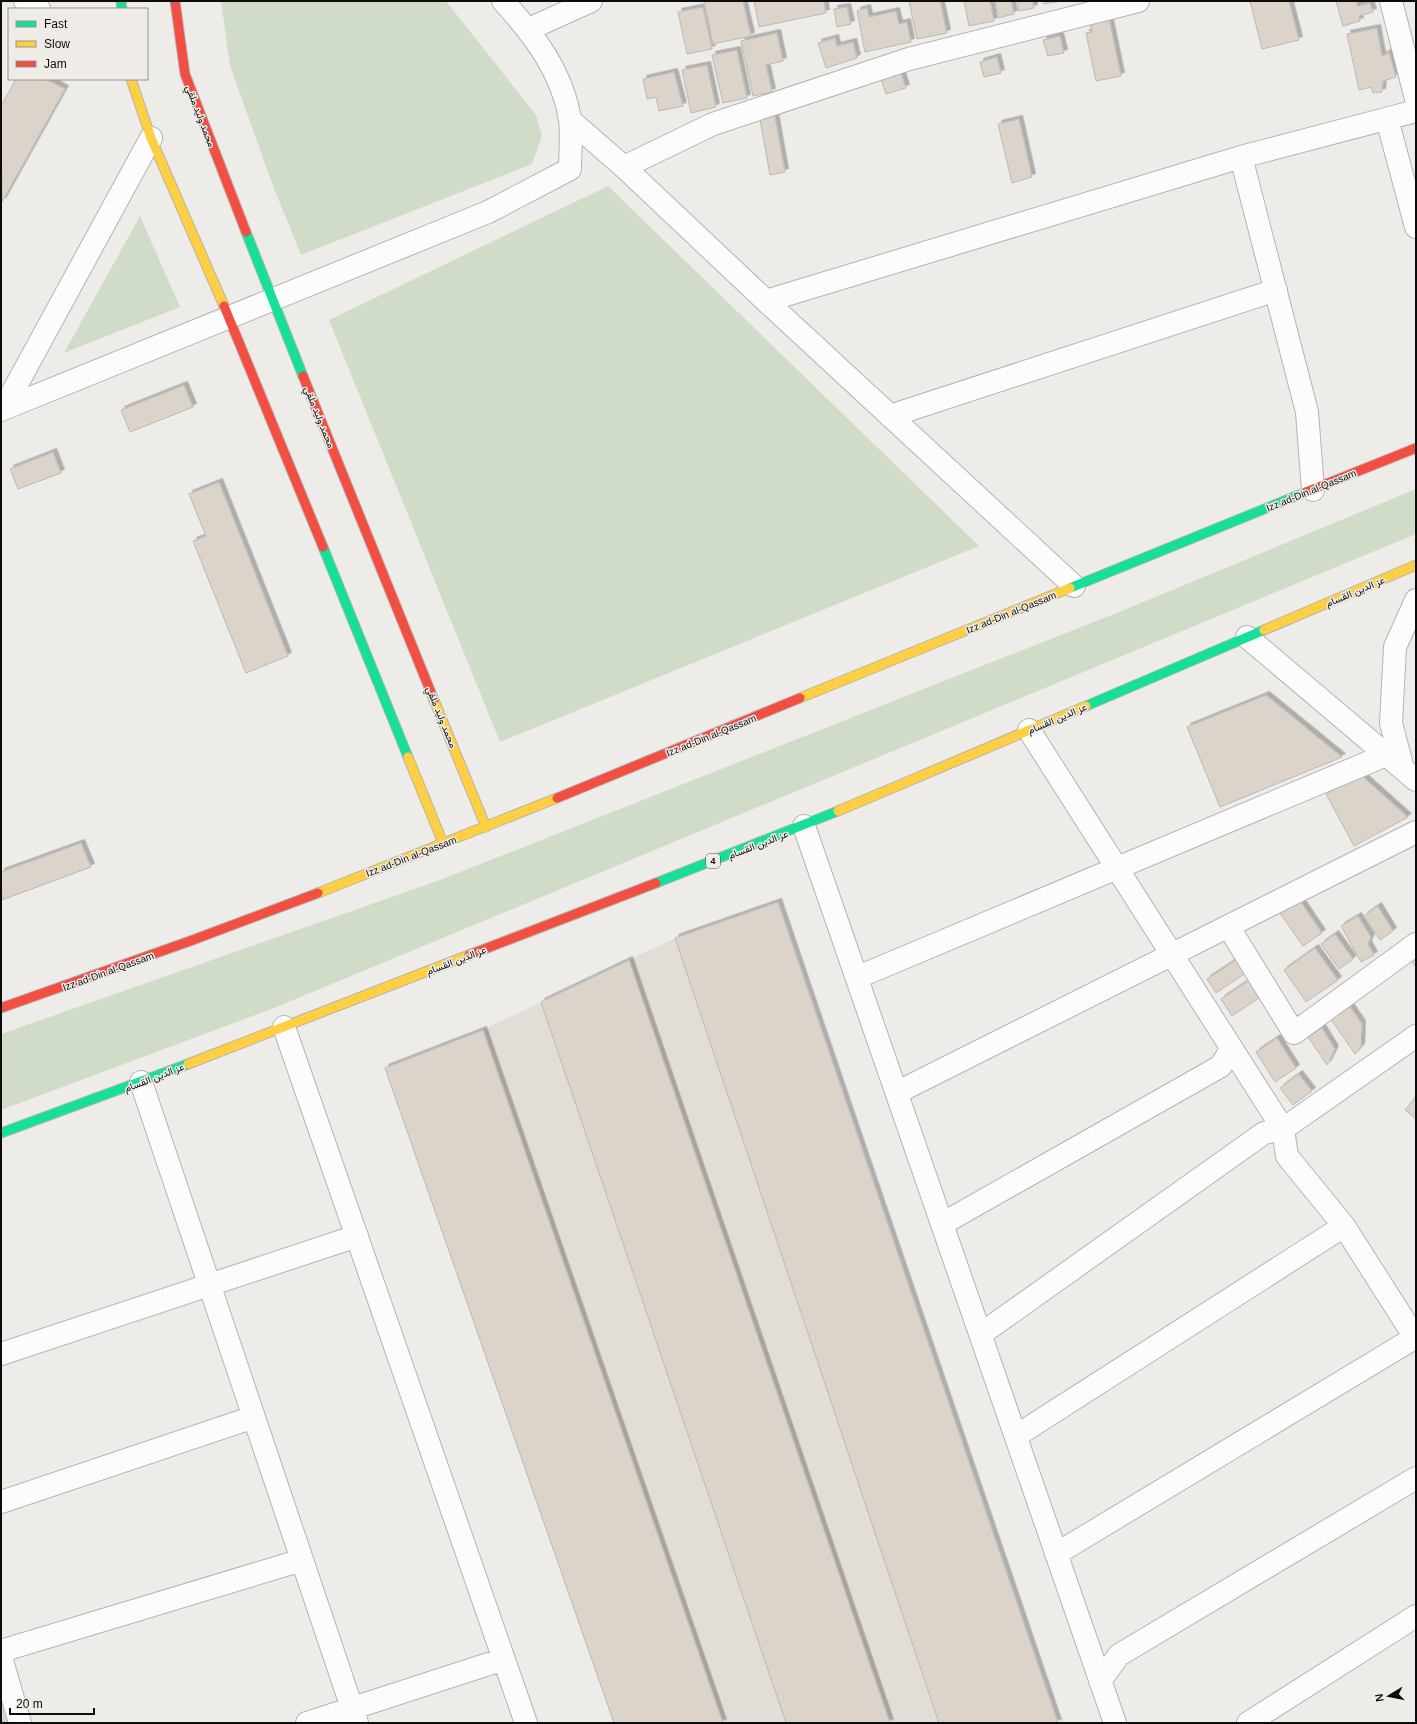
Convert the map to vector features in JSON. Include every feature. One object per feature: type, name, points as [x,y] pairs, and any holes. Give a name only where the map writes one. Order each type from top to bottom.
[{"type":"main road","name":"محمد وليد ملقي","points":[[175,1],[185,74],[272,300],[486,827]]},
{"type":"main road","points":[[131,80],[151,138],[229,317],[443,844]]},
{"type":"main road","name":"Izz ad-Din al-Qassam","points":[[1,1008],[103,974],[486,827],[1074,586],[1416,448]]},
{"type":"main road","name":"عز الدين القسام","points":[[1,1133],[141,1082],[804,826],[1416,565]]},
{"type":"street","points":[[25,1],[37,8]]},
{"type":"street","points":[[2,409],[488,212],[570,169],[570,120],[561,83],[529,29],[503,1]]},
{"type":"street","points":[[529,29],[591,1]]},
{"type":"street","points":[[624,167],[714,124],[909,59],[1138,1]]},
{"type":"street","points":[[1391,1],[1416,99]]},
{"type":"street","points":[[766,301],[1241,157],[1416,111]]},
{"type":"street","points":[[1387,119],[1416,227]]},
{"type":"street","points":[[570,120],[624,167],[766,301],[1074,586]]},
{"type":"street","points":[[2,409],[151,138]]},
{"type":"street","points":[[1241,157],[1307,412],[1313,490]]},
{"type":"street","points":[[890,416],[1276,290]]},
{"type":"street","points":[[1409,774],[1391,723],[1395,647],[1416,600]]},
{"type":"street","points":[[1247,637],[1409,774]]},
{"type":"street","points":[[1029,730],[1283,1130],[1287,1156],[1344,1226],[1416,1338],[1056,1554]]},
{"type":"street","points":[[858,977],[1386,755]]},
{"type":"street","points":[[804,826],[898,1092],[942,1224],[1115,1723]]},
{"type":"street","points":[[898,1092],[1416,832]]},
{"type":"street","points":[[1228,926],[1294,1033],[1416,944]]},
{"type":"street","points":[[284,1027],[526,1723]]},
{"type":"street","points":[[981,1334],[1264,1133],[1283,1130],[1416,1036]]},
{"type":"street","points":[[942,1224],[1220,1066],[1231,1048]]},
{"type":"street","points":[[141,1082],[354,1716]]},
{"type":"street","points":[[1016,1436],[1344,1226]]},
{"type":"street","points":[[1,1354],[357,1236]]},
{"type":"street","points":[[1,1502],[254,1417]]},
{"type":"street","points":[[1100,1681],[1119,1655],[1416,1478]]},
{"type":"street","points":[[1,1651],[302,1560]]},
{"type":"street","points":[[1248,1723],[1416,1616]]},
{"type":"street","points":[[1,1657],[20,1723]]},
{"type":"street","points":[[307,1723],[354,1716],[504,1659]]},
{"type":"shaded area","points":[[778,902],[1058,1723],[614,1723],[385,1068],[483,1030],[675,938]]},
{"type":"green space","points":[[221,1],[446,1],[536,115],[542,136],[532,164],[301,255],[273,186],[230,66]]},
{"type":"green space","points":[[608,186],[979,546],[500,742],[329,320]]},
{"type":"green space","points":[[140,216],[180,307],[64,353]]},
{"type":"green space","points":[[1416,489],[1416,534],[274,1008],[1,1110],[1,1034],[440,880],[1119,612]]},
{"type":"building","points":[[704,1],[743,1],[751,36],[713,44]]},
{"type":"building","points":[[754,1],[824,1],[826,13],[759,27]]},
{"type":"building","points":[[909,1],[940,1],[947,33],[917,39]]},
{"type":"building","points":[[964,1],[990,1],[994,21],[969,26]]},
{"type":"building","points":[[995,1],[1011,1],[1014,14],[998,18]]},
{"type":"building","points":[[1017,1],[1033,1],[1034,8],[1019,11]]},
{"type":"building","points":[[1043,1],[1061,1],[1044,4]]},
{"type":"building","points":[[1250,1],[1289,1],[1299,40],[1262,49]]},
{"type":"building","points":[[1336,1],[1356,1],[1358,6],[1370,3],[1373,12],[1359,16],[1360,21],[1343,26]]},
{"type":"building","points":[[703,7],[712,49],[687,54],[678,12]]},
{"type":"building","points":[[847,7],[851,24],[837,27],[834,9]]},
{"type":"building","points":[[867,8],[869,17],[896,11],[899,24],[907,22],[911,42],[865,52],[857,11]]},
{"type":"building","points":[[1109,18],[1121,76],[1096,81],[1086,33],[1092,32],[1090,22]]},
{"type":"building","points":[[1377,28],[1382,56],[1389,52],[1396,77],[1383,81],[1382,92],[1373,93],[1371,87],[1359,90],[1347,34]]},
{"type":"building","points":[[777,33],[783,61],[766,65],[772,92],[753,96],[741,41]]},
{"type":"building","points":[[1060,36],[1064,53],[1048,56],[1043,40]]},
{"type":"building","points":[[835,38],[837,46],[853,42],[857,58],[826,68],[818,43]]},
{"type":"building","points":[[737,50],[747,98],[723,103],[712,55]]},
{"type":"building","points":[[997,57],[1001,73],[984,77],[980,62]]},
{"type":"building","points":[[707,65],[716,107],[691,113],[682,70]]},
{"type":"building","points":[[674,72],[683,106],[659,111],[656,97],[647,99],[643,79]]},
{"type":"building","points":[[901,73],[906,88],[886,94],[881,79]]},
{"type":"building","points":[[15,80],[48,80],[65,89],[2,202],[1,106]]},
{"type":"building","points":[[774,111],[785,172],[770,175],[759,114]]},
{"type":"building","points":[[1019,119],[1032,177],[1012,183],[998,124]]},
{"type":"building","points":[[184,385],[193,407],[130,432],[121,410]]},
{"type":"building","points":[[53,452],[61,473],[18,489],[10,469]]},
{"type":"building","points":[[219,482],[288,656],[246,673],[193,541],[206,536],[189,494]]},
{"type":"building","points":[[1266,695],[1342,757],[1220,807],[1187,727]]},
{"type":"building","points":[[1361,775],[1408,817],[1354,846],[1326,794]]},
{"type":"building","points":[[81,843],[91,867],[2,900],[1,872]]},
{"type":"building","points":[[1297,896],[1322,933],[1303,946],[1277,909]]},
{"type":"building","points":[[778,902],[1058,1723],[939,1723],[675,938]]},
{"type":"building","points":[[1378,906],[1393,931],[1380,940],[1364,916]]},
{"type":"building","points":[[1358,916],[1371,937],[1368,944],[1374,955],[1361,962],[1341,926]]},
{"type":"building","points":[[1335,934],[1353,959],[1339,969],[1321,944]]},
{"type":"building","points":[[1315,948],[1338,980],[1306,1002],[1284,970]]},
{"type":"building","points":[[1245,954],[1250,970],[1216,993],[1207,979]]},
{"type":"building","points":[[1416,957],[1416,967],[1411,961]]},
{"type":"building","points":[[629,960],[890,1723],[786,1723],[541,1002]]},
{"type":"building","points":[[1254,977],[1265,994],[1232,1016],[1221,999]]},
{"type":"building","points":[[1345,999],[1362,1024],[1361,1047],[1355,1054],[1326,1012]]},
{"type":"building","points":[[1322,1028],[1335,1049],[1327,1065],[1308,1037]]},
{"type":"building","points":[[483,1030],[723,1723],[614,1723],[385,1068]]},
{"type":"building","points":[[1277,1038],[1296,1068],[1275,1082],[1256,1052]]},
{"type":"building","points":[[1299,1074],[1312,1091],[1293,1105],[1280,1088]]},
{"type":"building","points":[[1416,1096],[1416,1119],[1405,1110]]},
{"type":"building","points":[[5,1701],[8,1723],[1,1723],[1,1702]]},
{"type":"traffic: fast","points":[[121,1],[122,8]]},
{"type":"traffic: fast","points":[[246,232],[303,376]]},
{"type":"traffic: fast","points":[[1070,588],[1306,492]]},
{"type":"traffic: fast","points":[[323,547],[408,757]]},
{"type":"traffic: fast","points":[[1086,706],[1264,630]]},
{"type":"traffic: fast","points":[[656,883],[838,811]]},
{"type":"traffic: fast","points":[[1,1133],[188,1064]]},
{"type":"traffic: slow","points":[[131,80],[151,138],[224,306]]},
{"type":"traffic: slow","points":[[1264,630],[1416,565]]},
{"type":"traffic: slow","points":[[800,698],[1070,588]]},
{"type":"traffic: slow","points":[[434,700],[486,827]]},
{"type":"traffic: slow","points":[[838,811],[1086,706]]},
{"type":"traffic: slow","points":[[408,757],[443,843]]},
{"type":"traffic: slow","points":[[318,893],[557,798]]},
{"type":"traffic: slow","points":[[188,1064],[469,955]]},
{"type":"traffic: jam","points":[[175,1],[185,74],[246,232]]},
{"type":"traffic: jam","points":[[224,306],[323,547]]},
{"type":"traffic: jam","points":[[303,376],[434,700]]},
{"type":"traffic: jam","points":[[1306,492],[1416,448]]},
{"type":"traffic: jam","points":[[557,798],[800,698]]},
{"type":"traffic: jam","points":[[469,955],[656,883]]},
{"type":"traffic: jam","points":[[1,1008],[190,941],[318,893]]}]
